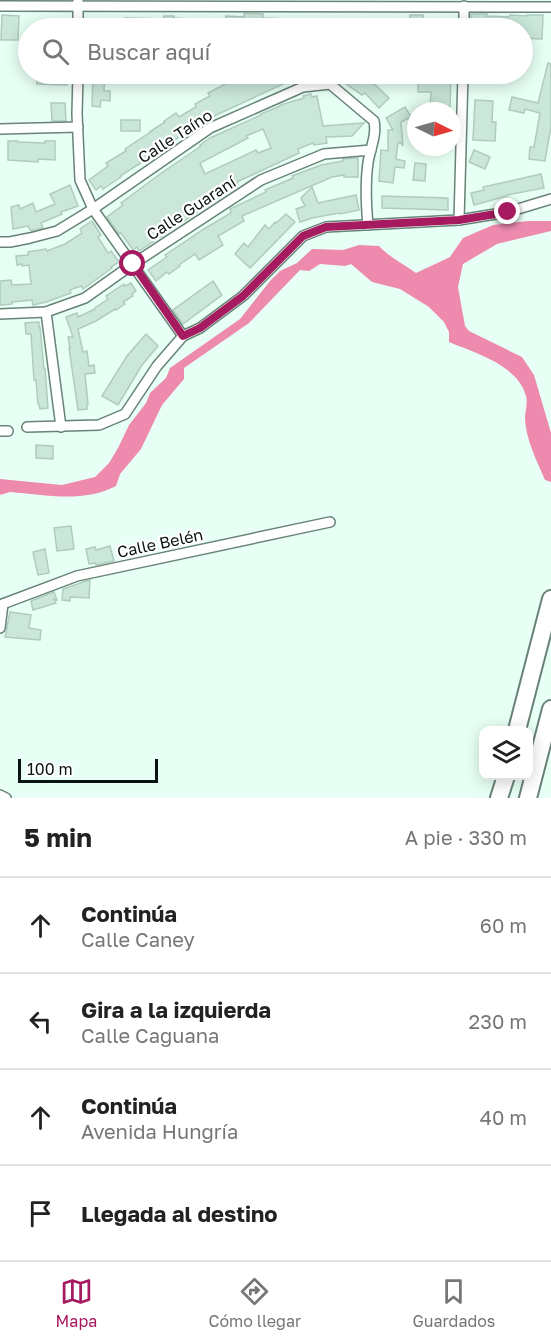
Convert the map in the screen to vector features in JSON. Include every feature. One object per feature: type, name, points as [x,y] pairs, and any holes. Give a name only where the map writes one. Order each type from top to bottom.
[{"type":"highway","points":[[519,726],[551,599]]},
{"type":"highway","points":[[528,798],[551,709]]},
{"type":"highway","points":[[499,798],[505,780]]},
{"type":"street","points":[[0,6],[78,3],[331,3],[551,7]]},
{"type":"street","points":[[464,6],[464,18]]},
{"type":"street","points":[[78,84],[80,180],[93,208],[183,336]]},
{"type":"street","name":"Calle Taíno","points":[[0,242],[10,242],[57,231],[210,128],[303,87],[330,84],[374,121],[374,142],[368,163],[365,192],[368,225]]},
{"type":"street","points":[[459,220],[463,84]]},
{"type":"street","points":[[0,129],[78,128]]},
{"type":"street","name":"Calle Guaraní","points":[[0,314],[46,312],[86,297],[261,180],[324,154],[371,150]]},
{"type":"street","points":[[27,427],[99,425],[125,414],[157,366],[183,336],[200,328],[243,296],[303,236],[326,227],[459,220],[508,212],[551,199]]},
{"type":"street","points":[[46,312],[61,427]]},
{"type":"street","name":"Calle Belén","points":[[1,604],[77,576],[330,522]]},
{"type":"street","points":[[0,628],[1,604]]},
{"type":"street","points":[[0,795],[6,798]]},
{"type":"shaded area","points":[[551,221],[551,231],[497,244],[463,264],[458,287],[465,326],[469,331],[522,357],[534,375],[551,433],[551,482],[545,480],[535,458],[526,427],[526,396],[514,376],[505,368],[483,356],[449,342],[449,332],[444,322],[429,307],[400,289],[372,282],[351,264],[345,266],[320,264],[309,271],[300,270],[249,323],[184,368],[184,379],[162,405],[141,449],[120,474],[116,486],[91,495],[50,496],[10,492],[0,495],[0,479],[62,485],[95,477],[109,463],[129,425],[146,403],[150,393],[166,378],[170,368],[240,319],[280,271],[297,263],[312,249],[343,250],[359,245],[379,246],[416,273],[450,257],[463,238],[493,225]]},
{"type":"building","points":[[244,13],[263,14],[263,18],[226,18],[226,16],[244,17]]},
{"type":"building","points":[[471,14],[509,17],[510,15],[543,15],[542,39],[533,39],[533,18],[471,18]]},
{"type":"building","points":[[2,15],[19,16],[18,40],[1,40]]},
{"type":"building","points":[[410,15],[423,15],[423,18],[410,18]]},
{"type":"building","points":[[548,63],[551,64],[551,126],[545,161],[529,159],[530,147],[534,147],[540,113],[525,109],[524,113],[509,110],[512,97],[538,103]]},
{"type":"building","points":[[93,84],[104,84],[104,91],[110,91],[110,101],[101,100],[100,107],[92,106]]},
{"type":"building","points":[[225,84],[283,84],[201,122],[103,189],[101,186],[96,190],[89,180],[108,166],[106,163],[126,151],[125,149],[176,113],[179,117],[196,107],[195,104],[210,96],[208,93]]},
{"type":"building","points":[[346,84],[374,84],[389,98],[379,108],[365,93],[362,95]]},
{"type":"building","points":[[418,84],[451,84],[450,102],[430,102],[431,92],[418,92]]},
{"type":"building","points":[[311,94],[312,97],[317,96],[323,126],[364,123],[352,136],[326,137],[327,143],[314,145],[313,143],[298,149],[299,153],[237,182],[238,185],[139,251],[137,247],[133,250],[107,217],[123,205],[121,203],[210,138],[280,105],[304,98],[303,96]],"holes":[[[263,129],[271,148],[258,153],[256,150],[205,174],[200,163],[248,138],[246,136]]]},
{"type":"building","points":[[475,100],[493,101],[492,122],[496,122],[495,141],[473,140]]},
{"type":"building","points":[[51,103],[65,103],[66,121],[52,121]]},
{"type":"building","points":[[405,107],[407,110],[407,119],[401,122],[403,146],[398,143],[396,159],[405,161],[404,168],[395,167],[393,183],[379,181],[381,150],[388,151],[388,130],[393,130],[386,118]]},
{"type":"building","points":[[121,120],[140,120],[140,131],[121,131]]},
{"type":"building","points":[[8,141],[45,143],[45,141],[55,141],[55,160],[38,159],[38,162],[8,160]]},
{"type":"building","points":[[474,150],[490,157],[485,169],[469,162]]},
{"type":"building","points":[[358,158],[358,177],[344,177],[344,175],[332,177],[242,216],[244,221],[218,236],[223,245],[199,260],[195,254],[156,281],[148,270],[167,257],[165,255],[231,213],[230,209],[266,192],[265,190],[321,165],[343,161],[343,159]]},
{"type":"building","points":[[415,163],[426,164],[425,181],[413,180]]},
{"type":"building","points":[[541,174],[544,188],[507,195],[474,205],[471,193],[484,190],[483,187]]},
{"type":"building","points":[[70,185],[78,206],[41,223],[43,228],[31,231],[28,226],[13,229],[11,207],[19,205],[20,209],[33,203],[36,212],[55,204],[50,194]]},
{"type":"building","points":[[312,187],[318,203],[356,195],[359,210],[300,222],[296,209],[305,206],[301,198]]},
{"type":"building","points":[[382,196],[448,198],[448,210],[382,208]]},
{"type":"building","points":[[286,214],[295,222],[250,268],[235,254],[244,243],[248,247],[265,225],[269,229]]},
{"type":"building","points":[[92,221],[108,253],[111,251],[119,262],[83,289],[81,286],[70,290],[71,293],[33,305],[32,300],[0,305],[0,281],[11,280],[12,285],[31,284],[29,265],[17,265],[16,256],[46,249],[47,251],[65,244],[82,233],[80,229]]},
{"type":"building","points":[[213,281],[222,295],[183,324],[173,310]]},
{"type":"building","points":[[131,283],[136,291],[132,294],[133,296],[123,302],[125,304],[78,329],[83,352],[87,351],[89,366],[94,365],[95,373],[85,374],[88,404],[87,409],[78,410],[68,337],[73,337],[66,317],[77,313],[78,317],[95,309],[108,299],[106,296],[124,284],[125,286]]},
{"type":"building","points":[[39,322],[48,408],[40,409],[36,380],[34,380],[31,334],[26,334],[25,323]]},
{"type":"building","points":[[146,334],[158,346],[142,365],[118,405],[102,396],[127,356]]},
{"type":"building","points":[[36,445],[53,446],[53,459],[36,458]]},
{"type":"building","points":[[71,526],[74,549],[57,551],[54,528]]},
{"type":"building","points":[[110,546],[114,561],[96,565],[95,563],[89,564],[86,549],[95,547],[96,550]]},
{"type":"building","points":[[45,549],[49,573],[38,575],[33,552]]},
{"type":"building","points":[[90,580],[89,598],[70,597],[70,601],[62,600],[63,589]]},
{"type":"building","points":[[54,592],[56,603],[33,610],[31,601]]},
{"type":"building","points":[[10,612],[31,615],[29,628],[41,630],[40,640],[5,637]]},
{"type":"route","points":[[133,264],[183,336],[200,328],[243,296],[303,236],[326,227],[459,220],[508,212]]}]
